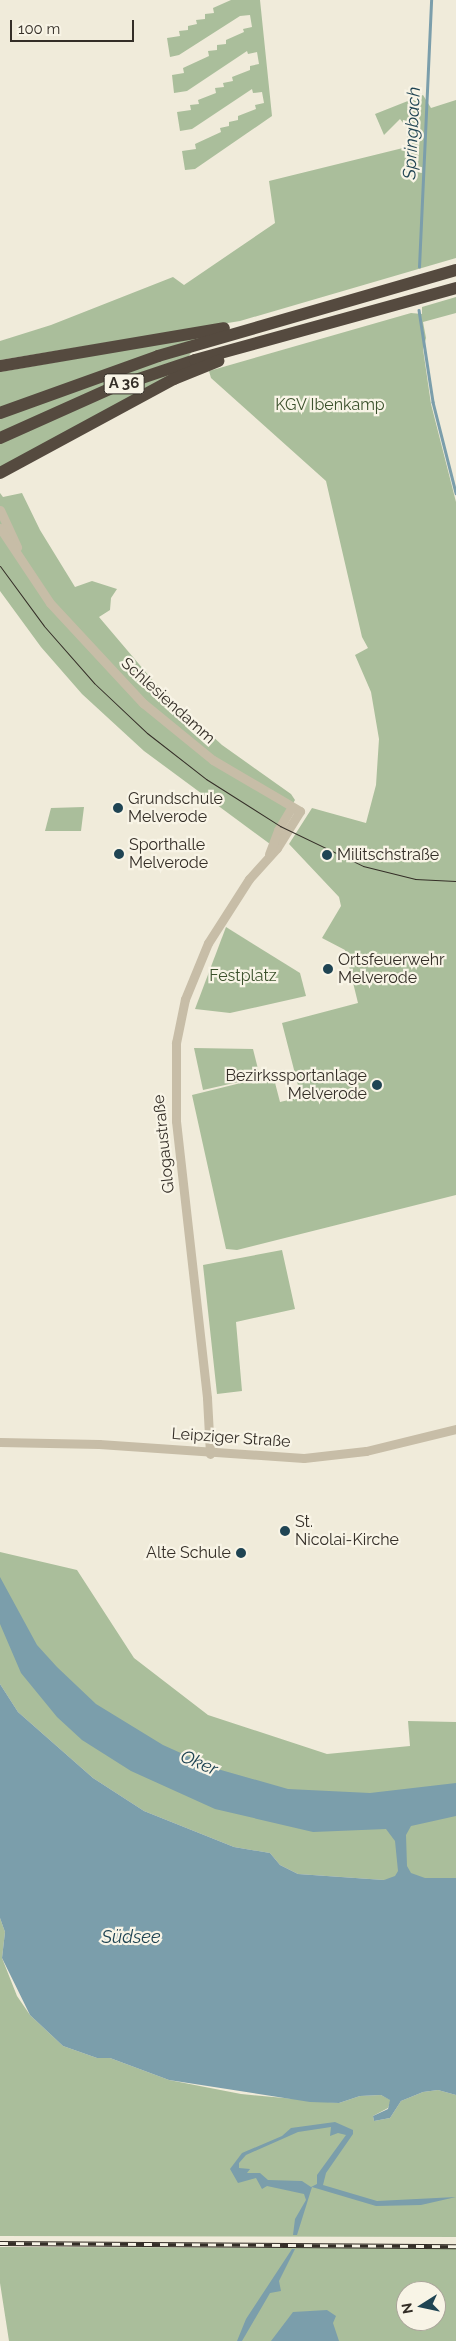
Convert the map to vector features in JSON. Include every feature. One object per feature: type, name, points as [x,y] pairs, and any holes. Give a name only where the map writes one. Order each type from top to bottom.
[{"type":"highway","name":"A 36","points":[[0,413],[107,373],[269,323],[456,270]]},
{"type":"highway","name":"A 36","points":[[0,438],[112,388],[254,344],[456,288]]},
{"type":"highway","points":[[0,366],[269,323]]},
{"type":"highway","points":[[0,473],[174,379],[254,344]]},
{"type":"street","name":"Schlesiendamm","points":[[0,510],[22,562]]},
{"type":"street","name":"Schlesiendamm","points":[[0,528],[50,603],[143,703],[213,760],[296,809]]},
{"type":"street","name":"Glogaustraße","points":[[210,1454],[207,1398],[176,1121],[175,1051],[185,999],[202,954],[226,912],[269,854],[278,830],[296,809]]},
{"type":"street","name":"Leipziger Straße","points":[[0,1442],[117,1445],[210,1454],[285,1458],[343,1455],[456,1429]]},
{"type":"green space","points":[[231,0],[260,0],[272,116],[195,169],[185,170],[182,151],[196,149],[195,144],[221,132],[220,128],[229,126],[229,122],[238,120],[238,116],[256,109],[255,105],[264,103],[262,92],[253,93],[252,89],[192,129],[180,131],[177,112],[191,110],[190,105],[199,104],[198,100],[216,93],[215,88],[224,87],[223,83],[233,81],[232,77],[250,70],[250,66],[259,64],[257,52],[248,54],[247,51],[187,91],[174,93],[172,75],[184,73],[183,68],[209,56],[208,51],[217,50],[217,45],[226,44],[226,40],[244,32],[243,29],[252,27],[250,15],[240,16],[179,55],[170,57],[167,38],[180,36],[179,31],[188,30],[188,26],[197,24],[196,20],[205,19],[205,14],[214,13],[213,8]]},
{"type":"green space","points":[[423,95],[431,108],[456,100],[456,258],[240,321],[0,360],[0,341],[51,325],[173,277],[184,285],[275,223],[269,181],[407,147],[407,128],[400,119],[384,135],[375,114]]},
{"type":"green space","name":"KGV Ibenkamp","points":[[456,297],[456,313],[423,322],[426,338],[423,349],[431,404],[456,502],[456,1195],[237,1250],[226,1249],[192,1095],[273,1075],[280,1102],[301,1097],[282,1023],[358,1003],[345,950],[322,938],[341,906],[339,897],[289,844],[312,808],[366,823],[376,785],[379,739],[371,692],[355,655],[368,648],[362,637],[326,481],[211,378],[209,371],[411,313],[422,314],[422,307]]},
{"type":"green space","points":[[204,336],[175,374],[0,469],[0,372]]},
{"type":"green space","points":[[0,493],[3,497],[22,493],[40,530],[75,587],[92,581],[117,589],[111,598],[110,610],[99,617],[155,683],[222,745],[291,794],[295,800],[270,844],[144,751],[82,694],[41,647],[0,591]]},
{"type":"green space","points":[[84,807],[81,831],[45,831],[51,808]]},
{"type":"green space","name":"Festplatz","points":[[226,927],[300,973],[306,996],[230,1013],[195,1009]]},
{"type":"green space","points":[[194,1048],[253,1049],[260,1077],[203,1090]]},
{"type":"green space","points":[[282,1250],[295,1309],[236,1322],[242,1391],[217,1394],[203,1265]]},
{"type":"green space","points":[[0,1552],[77,1570],[134,1658],[208,1715],[327,1754],[410,1746],[408,1721],[456,1722],[456,1878],[384,1880],[298,1874],[280,1865],[270,1853],[234,1847],[144,1811],[93,1778],[18,1712],[0,1684]]},
{"type":"green space","points":[[0,1918],[5,1932],[2,1958],[17,1996],[30,2015],[63,2046],[97,2058],[110,2058],[169,2080],[241,2094],[339,2103],[360,2096],[381,2095],[391,2100],[388,2108],[373,2116],[374,2121],[390,2118],[401,2101],[423,2092],[438,2090],[456,2095],[456,2237],[0,2236]]},
{"type":"green space","points":[[0,2247],[456,2248],[456,2341],[9,2341],[0,2283]]},
{"type":"water","name":"Südsee","points":[[0,1577],[37,1645],[57,1667],[96,1704],[163,1745],[214,1768],[288,1789],[370,1793],[456,1783],[456,1816],[411,1826],[406,1835],[407,1866],[411,1873],[425,1878],[456,1878],[456,2095],[438,2090],[423,2092],[401,2101],[390,2118],[374,2121],[373,2116],[388,2109],[390,2100],[381,2095],[360,2096],[339,2103],[310,2102],[169,2080],[110,2058],[97,2058],[63,2046],[30,2015],[2,1958],[5,1932],[0,1918],[0,1684],[18,1712],[93,1778],[144,1811],[234,1847],[270,1853],[280,1865],[298,1874],[384,1880],[395,1876],[398,1871],[395,1841],[386,1829],[313,1832],[215,1809],[131,1771],[82,1740],[57,1717],[21,1673],[0,1624]]},
{"type":"water","points":[[335,2122],[353,2130],[353,2134],[326,2173],[323,2185],[377,2201],[456,2197],[421,2205],[376,2206],[312,2187],[297,2235],[293,2235],[295,2219],[306,2200],[304,2194],[267,2186],[262,2189],[256,2178],[238,2183],[230,2169],[242,2153],[282,2136],[291,2128]],"holes":[[[331,2127],[330,2136],[338,2133],[346,2135],[317,2175],[317,2184],[311,2187],[302,2181],[268,2180],[260,2173],[247,2173],[250,2169],[239,2168],[239,2163],[246,2155],[298,2132]]]},
{"type":"water","points":[[292,2249],[295,2249],[279,2281],[281,2291],[270,2293],[242,2341],[237,2341],[246,2319]]},
{"type":"water","points":[[327,2310],[336,2316],[333,2323],[339,2341],[271,2341],[293,2312]]},
{"type":"waterway","name":"Springbach","points":[[419,267],[431,0]]},
{"type":"waterway","name":"Springbach","points":[[419,310],[433,402],[456,493]]},
{"type":"tram line","points":[[0,566],[44,626],[94,683],[147,733],[206,779],[280,826],[363,866],[415,879],[456,881]]},
{"type":"railway","points":[[0,2243],[456,2246]]},
{"type":"place","name":"Grundschule Melverode","points":[[118,808]]},
{"type":"place","name":"Sporthalle Melverode","points":[[119,854]]},
{"type":"place","name":"Militschstraße","points":[[327,855]]},
{"type":"place","name":"Ortsfeuerwehr Melverode","points":[[328,969]]},
{"type":"place","name":"Bezirkssportanlage Melverode","points":[[377,1085]]},
{"type":"place","name":"St. Nicolai-Kirche","points":[[285,1531]]},
{"type":"place","name":"Alte Schule","points":[[241,1553]]},
{"type":"water label","name":"Oker","points":[[199,1763]]}]
